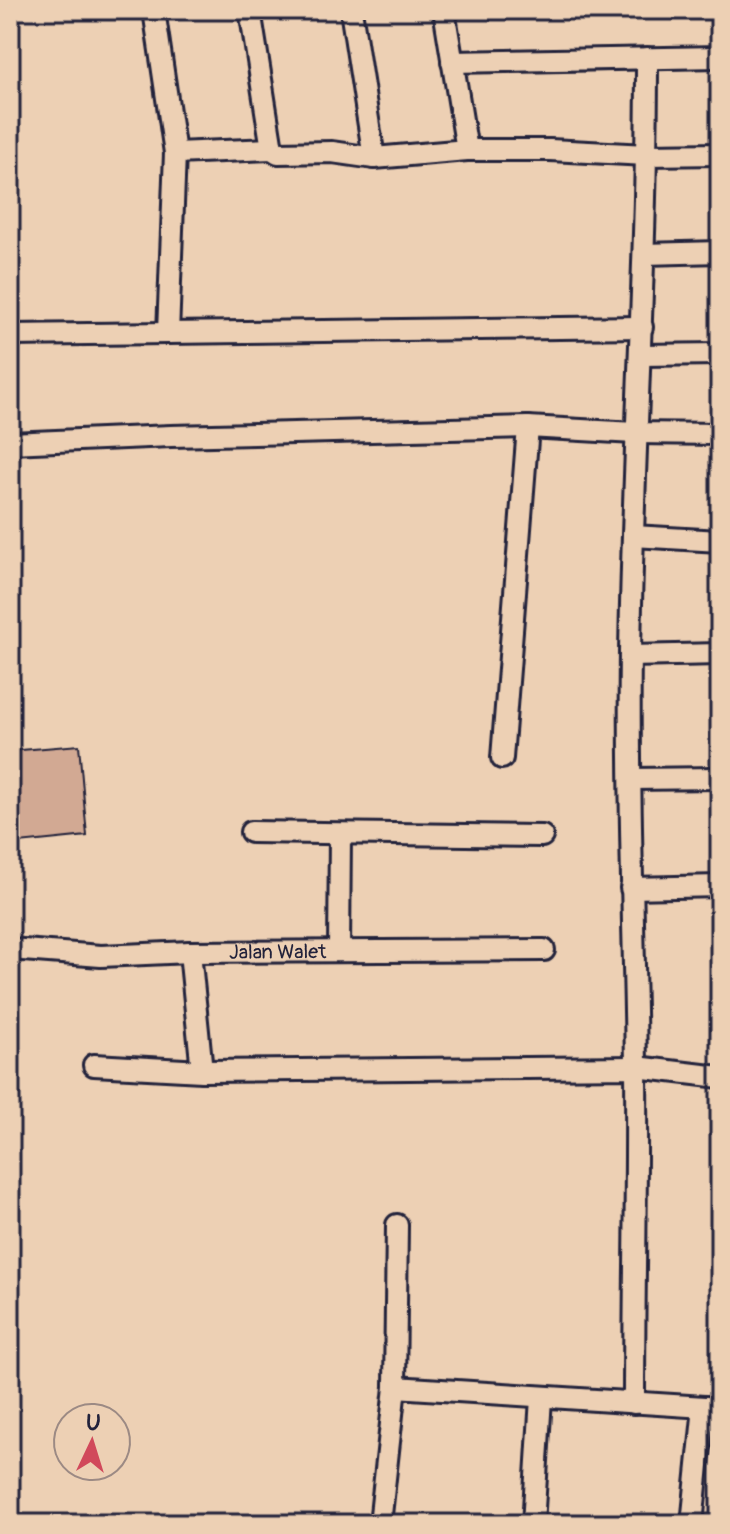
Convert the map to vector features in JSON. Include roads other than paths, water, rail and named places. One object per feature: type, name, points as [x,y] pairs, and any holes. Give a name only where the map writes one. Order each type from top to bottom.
[{"type":"street","points":[[154,10],[175,153],[168,333]]},
{"type":"street","points":[[250,10],[272,149]]},
{"type":"street","points":[[351,10],[374,158]]},
{"type":"street","points":[[444,10],[467,150]]},
{"type":"street","points":[[452,62],[720,57]]},
{"type":"street","points":[[634,1403],[636,1067],[630,656],[635,433],[642,327],[647,155],[647,58]]},
{"type":"street","points":[[175,153],[272,149],[284,154],[332,152],[374,158],[467,150],[720,154]]},
{"type":"street","points":[[644,254],[720,252]]},
{"type":"street","points":[[10,335],[642,327]]},
{"type":"street","points":[[640,355],[720,354]]},
{"type":"street","points":[[502,758],[528,427]]},
{"type":"street","points":[[10,443],[528,427],[720,434]]},
{"type":"street","points":[[633,536],[720,541]]},
{"type":"street","points":[[630,656],[720,654]]},
{"type":"street","points":[[631,779],[720,778]]},
{"type":"street","points":[[251,832],[542,836]]},
{"type":"street","points":[[339,951],[340,834]]},
{"type":"street","points":[[631,888],[720,886]]},
{"type":"street","name":"Jalan Walet","points":[[10,949],[101,956],[190,952],[544,950]]},
{"type":"street","points":[[190,952],[202,1071]]},
{"type":"street","points":[[94,1065],[202,1071],[636,1067],[720,1077]]},
{"type":"street","points":[[380,1524],[395,1387],[397,1225]]},
{"type":"street","points":[[395,1387],[712,1407],[692,1524]]},
{"type":"street","points":[[533,1524],[541,1398]]}]
